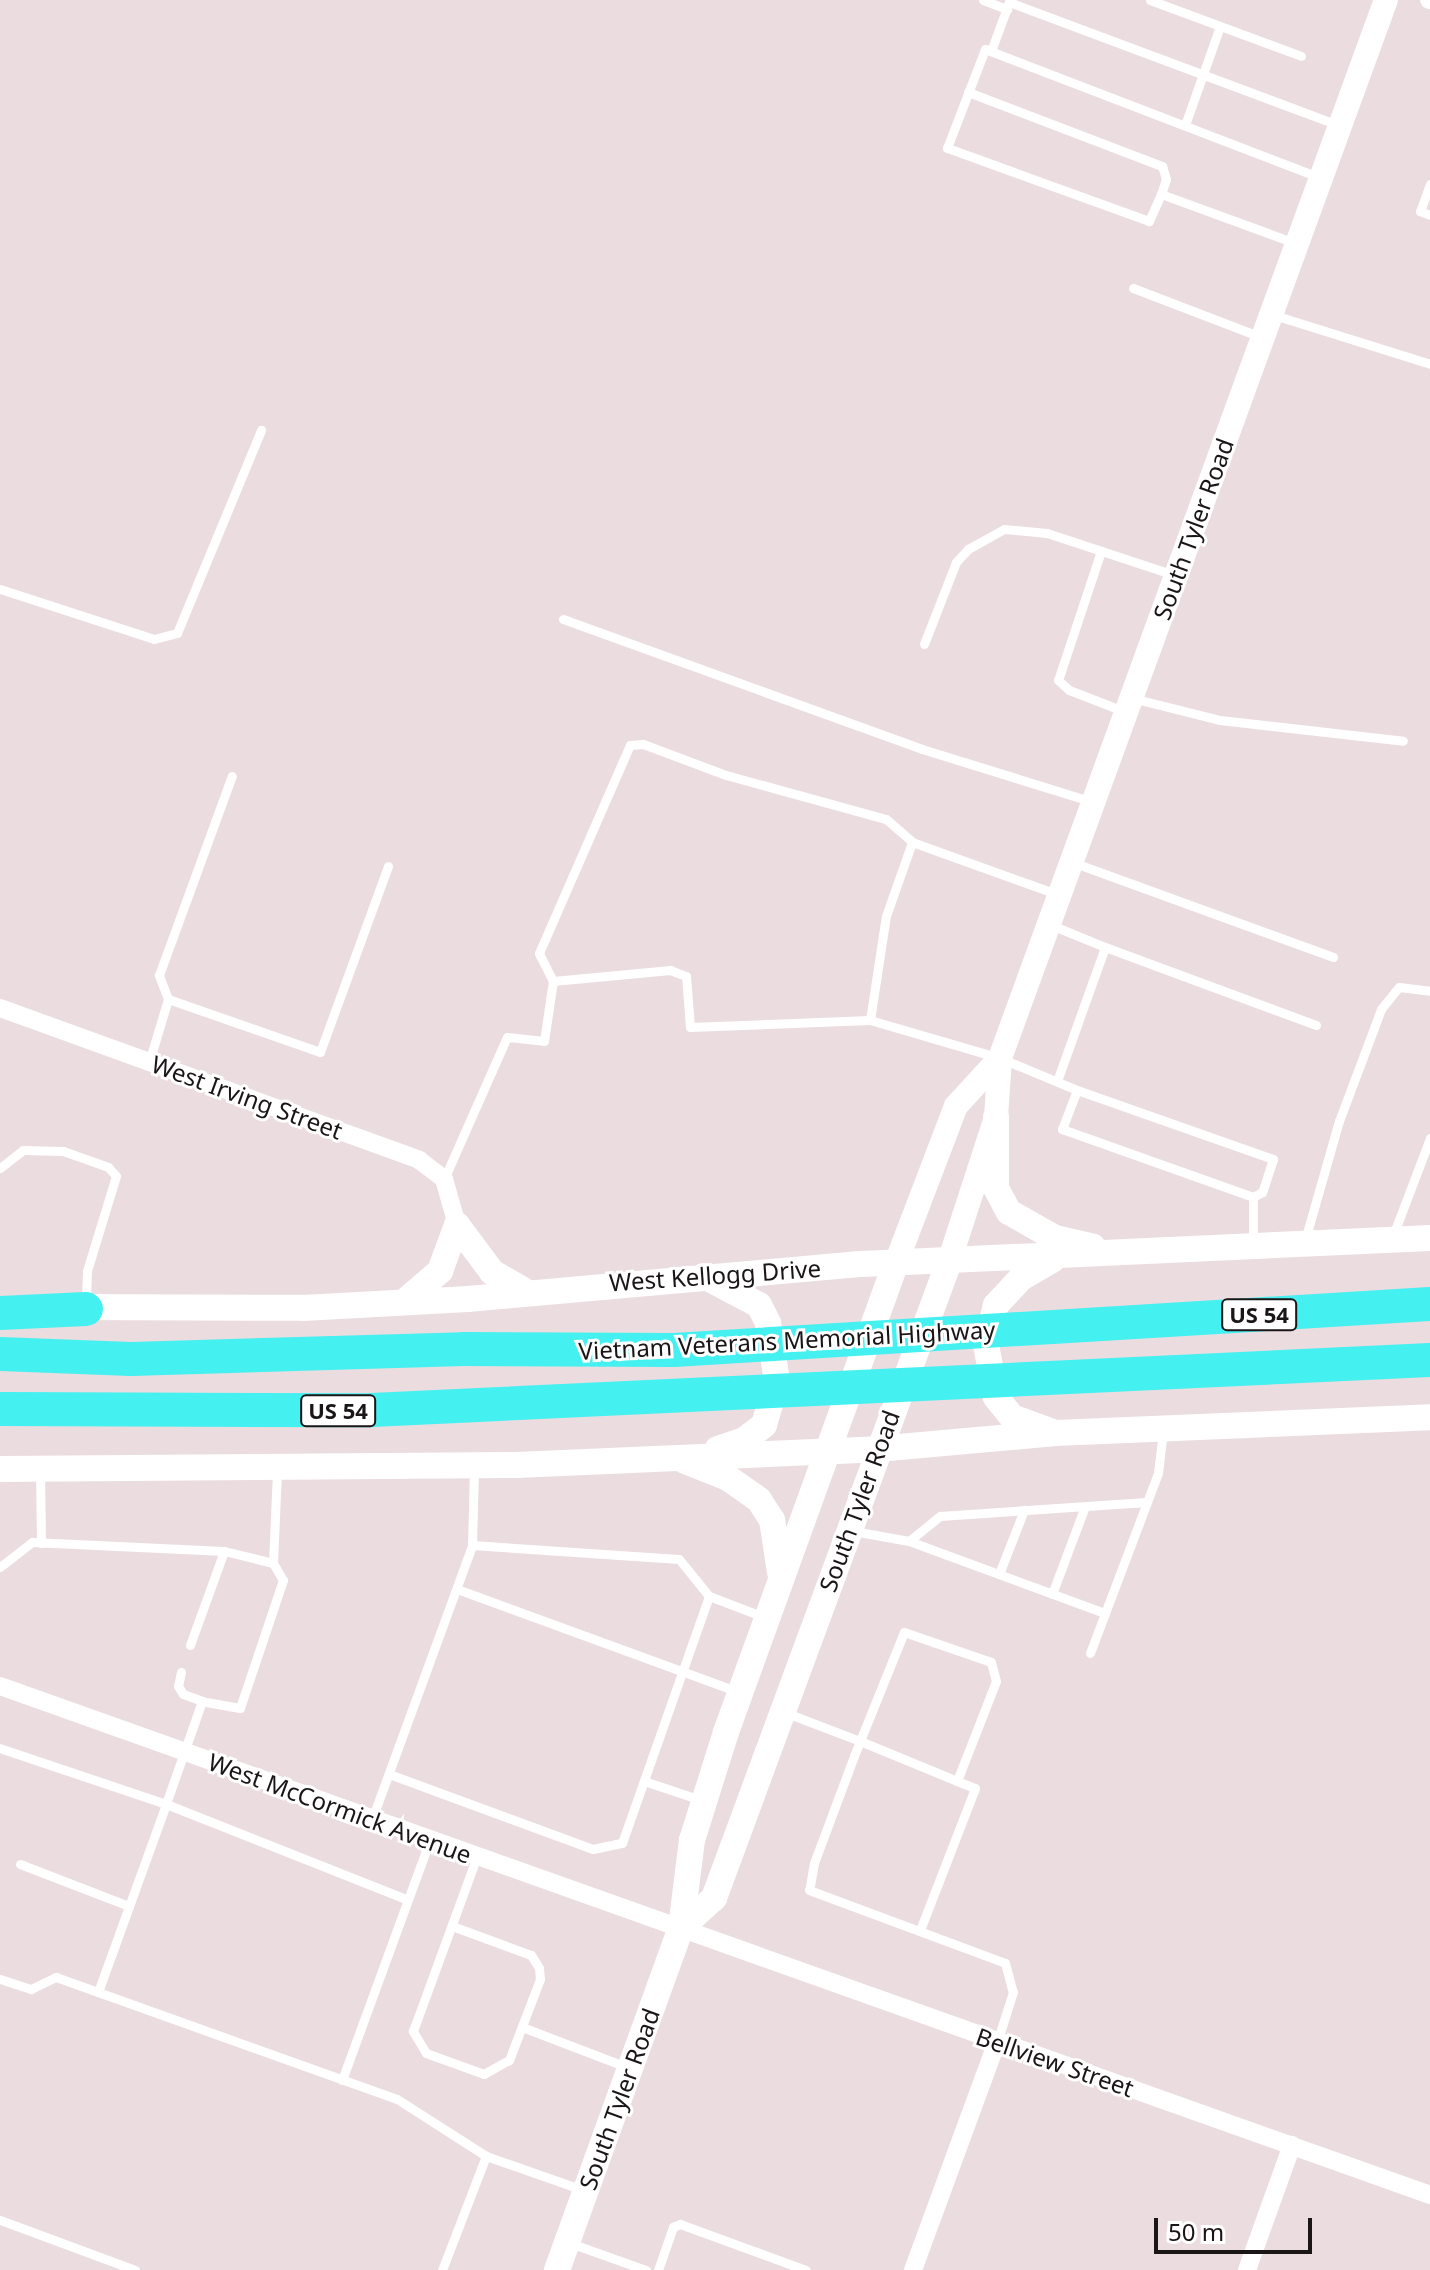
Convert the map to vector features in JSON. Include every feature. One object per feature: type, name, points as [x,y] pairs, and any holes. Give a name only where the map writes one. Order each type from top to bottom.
[{"type":"highway","name":"Vietnam Veterans Memorial Highway","points":[[0,1354],[131,1359],[674,1350],[1430,1304]]},
{"type":"highway","points":[[0,1313],[86,1309]]},
{"type":"highway","name":"Vietnam Veterans Memorial Highway","points":[[0,1409],[250,1414],[675,1398],[1430,1360]]},
{"type":"main road","points":[[996,1117],[996,1188],[1009,1212],[1055,1238],[1120,1253]]},
{"type":"main road","points":[[457,1225],[492,1272],[525,1291]]},
{"type":"main road","points":[[404,1302],[440,1271],[457,1225]]},
{"type":"main road","name":"West Kellogg Drive","points":[[0,1300],[86,1309],[404,1302],[701,1275],[1430,1238]]},
{"type":"main road","points":[[1055,1258],[1021,1278],[996,1305],[986,1345],[996,1397],[1012,1417],[1055,1433]]},
{"type":"main road","name":"South Tyler Road","points":[[681,1928],[714,1898],[877,1449],[949,1262]]},
{"type":"main road","name":"South Tyler Road","points":[[557,2270],[681,1928],[692,1840],[740,1693],[896,1263]]},
{"type":"main road","points":[[687,1456],[744,1440],[764,1425],[777,1381],[768,1323],[759,1305],[701,1275]]},
{"type":"main road","points":[[0,1469],[474,1466],[877,1449],[1055,1433],[1430,1417]]},
{"type":"main road","points":[[687,1456],[728,1478],[759,1500],[772,1520],[780,1581]]},
{"type":"street","name":"South Tyler Road","points":[[949,1262],[996,1117],[1000,1058],[1386,0]]},
{"type":"street","name":"West Irving Street","points":[[0,1008],[419,1160],[444,1179]]},
{"type":"street","name":"South Tyler Road","points":[[896,1263],[956,1106],[1000,1058]]},
{"type":"street","points":[[444,1179],[457,1225]]},
{"type":"street","name":"West McCormick Avenue","points":[[0,1686],[681,1928]]},
{"type":"street","name":"Bellview Street","points":[[681,1928],[1430,2195]]},
{"type":"street","points":[[913,2270],[997,2042]]},
{"type":"street","points":[[1247,2270],[1292,2145]]},
{"type":"lane","points":[[983,0],[1009,4],[1340,126]]},
{"type":"lane","points":[[1150,0],[1301,56]]},
{"type":"lane","points":[[991,51],[1009,4]]},
{"type":"lane","points":[[1185,125],[1220,26]]},
{"type":"lane","points":[[968,92],[1162,166],[1166,179],[1149,221],[947,148],[968,92],[985,49],[1321,178]]},
{"type":"lane","points":[[1430,184],[1420,211],[1430,215]]},
{"type":"lane","points":[[1161,194],[1297,244]]},
{"type":"lane","points":[[1133,288],[1263,338]]},
{"type":"lane","points":[[1271,314],[1430,364]]},
{"type":"lane","points":[[0,589],[154,639],[177,633],[261,430]]},
{"type":"lane","points":[[924,644],[956,562],[986,537],[1004,529],[1029,530],[1177,576]]},
{"type":"lane","points":[[1101,551],[1058,680],[1069,690],[1130,705],[1220,720],[1403,741]]},
{"type":"lane","points":[[563,619],[922,749],[1094,802]]},
{"type":"lane","points":[[444,1179],[507,1037],[544,1041],[553,981],[539,953],[630,745],[643,744],[726,775],[886,819],[912,842],[1059,895]]},
{"type":"lane","points":[[149,1062],[168,999],[159,975],[232,776]]},
{"type":"lane","points":[[870,1020],[886,916],[912,842]]},
{"type":"lane","points":[[1072,862],[1333,957]]},
{"type":"lane","points":[[168,999],[320,1052],[388,866]]},
{"type":"lane","points":[[1049,924],[1316,1025]]},
{"type":"lane","points":[[1057,1081],[1105,947]]},
{"type":"lane","points":[[553,981],[679,972],[688,983],[690,1027],[870,1020],[1000,1058],[1077,1090],[1273,1159],[1262,1192],[1253,1197],[1062,1129],[1077,1090]]},
{"type":"lane","points":[[1303,1245],[1339,1121],[1381,1009],[1399,987],[1430,991]]},
{"type":"lane","points":[[1390,1241],[1430,1138]]},
{"type":"lane","points":[[1,1165],[23,1150],[63,1151],[108,1167],[116,1176],[87,1271],[86,1309]]},
{"type":"lane","points":[[1252,1247],[1253,1197]]},
{"type":"lane","points":[[1090,1653],[1158,1473],[1163,1428]]},
{"type":"lane","points":[[372,1819],[472,1545],[474,1466]]},
{"type":"lane","points":[[181,1672],[178,1686],[183,1694],[240,1708],[283,1580],[273,1563],[277,1468]]},
{"type":"lane","points":[[40,1469],[41,1543]]},
{"type":"lane","points":[[909,1541],[940,1516],[1147,1502]]},
{"type":"lane","points":[[1052,1594],[1085,1506]]},
{"type":"lane","points":[[999,1574],[1024,1510]]},
{"type":"lane","points":[[848,1530],[909,1541],[1105,1613]]},
{"type":"lane","points":[[0,1567],[32,1542],[224,1551],[273,1563]]},
{"type":"lane","points":[[472,1545],[679,1559],[709,1596],[767,1618]]},
{"type":"lane","points":[[190,1645],[224,1551]]},
{"type":"lane","points":[[457,1589],[740,1693]]},
{"type":"lane","points":[[389,1774],[593,1849],[622,1843],[709,1596]]},
{"type":"lane","points":[[957,1781],[996,1681],[991,1662],[904,1632],[860,1741],[809,1890],[1005,1963],[1013,1992],[997,2042]]},
{"type":"lane","points":[[98,1992],[202,1701]]},
{"type":"lane","points":[[781,1711],[975,1788],[920,1930]]},
{"type":"lane","points":[[0,1748],[166,1804],[408,1900]]},
{"type":"lane","points":[[644,1781],[704,1801]]},
{"type":"lane","points":[[342,2080],[430,1840]]},
{"type":"lane","points":[[452,1926],[531,1955],[540,1979],[509,2060],[484,2074],[426,2053],[417,2043],[413,2031],[477,1856]]},
{"type":"lane","points":[[20,1864],[129,1906]]},
{"type":"lane","points":[[0,1979],[31,1989],[56,1977],[397,2099],[486,2156],[586,2191]]},
{"type":"lane","points":[[522,2027],[630,2069]]},
{"type":"lane","points":[[442,2270],[486,2156]]},
{"type":"lane","points":[[0,2220],[135,2270]]},
{"type":"lane","points":[[658,2270],[673,2227],[680,2224],[806,2270]]},
{"type":"lane","points":[[567,2242],[646,2270]]}]
